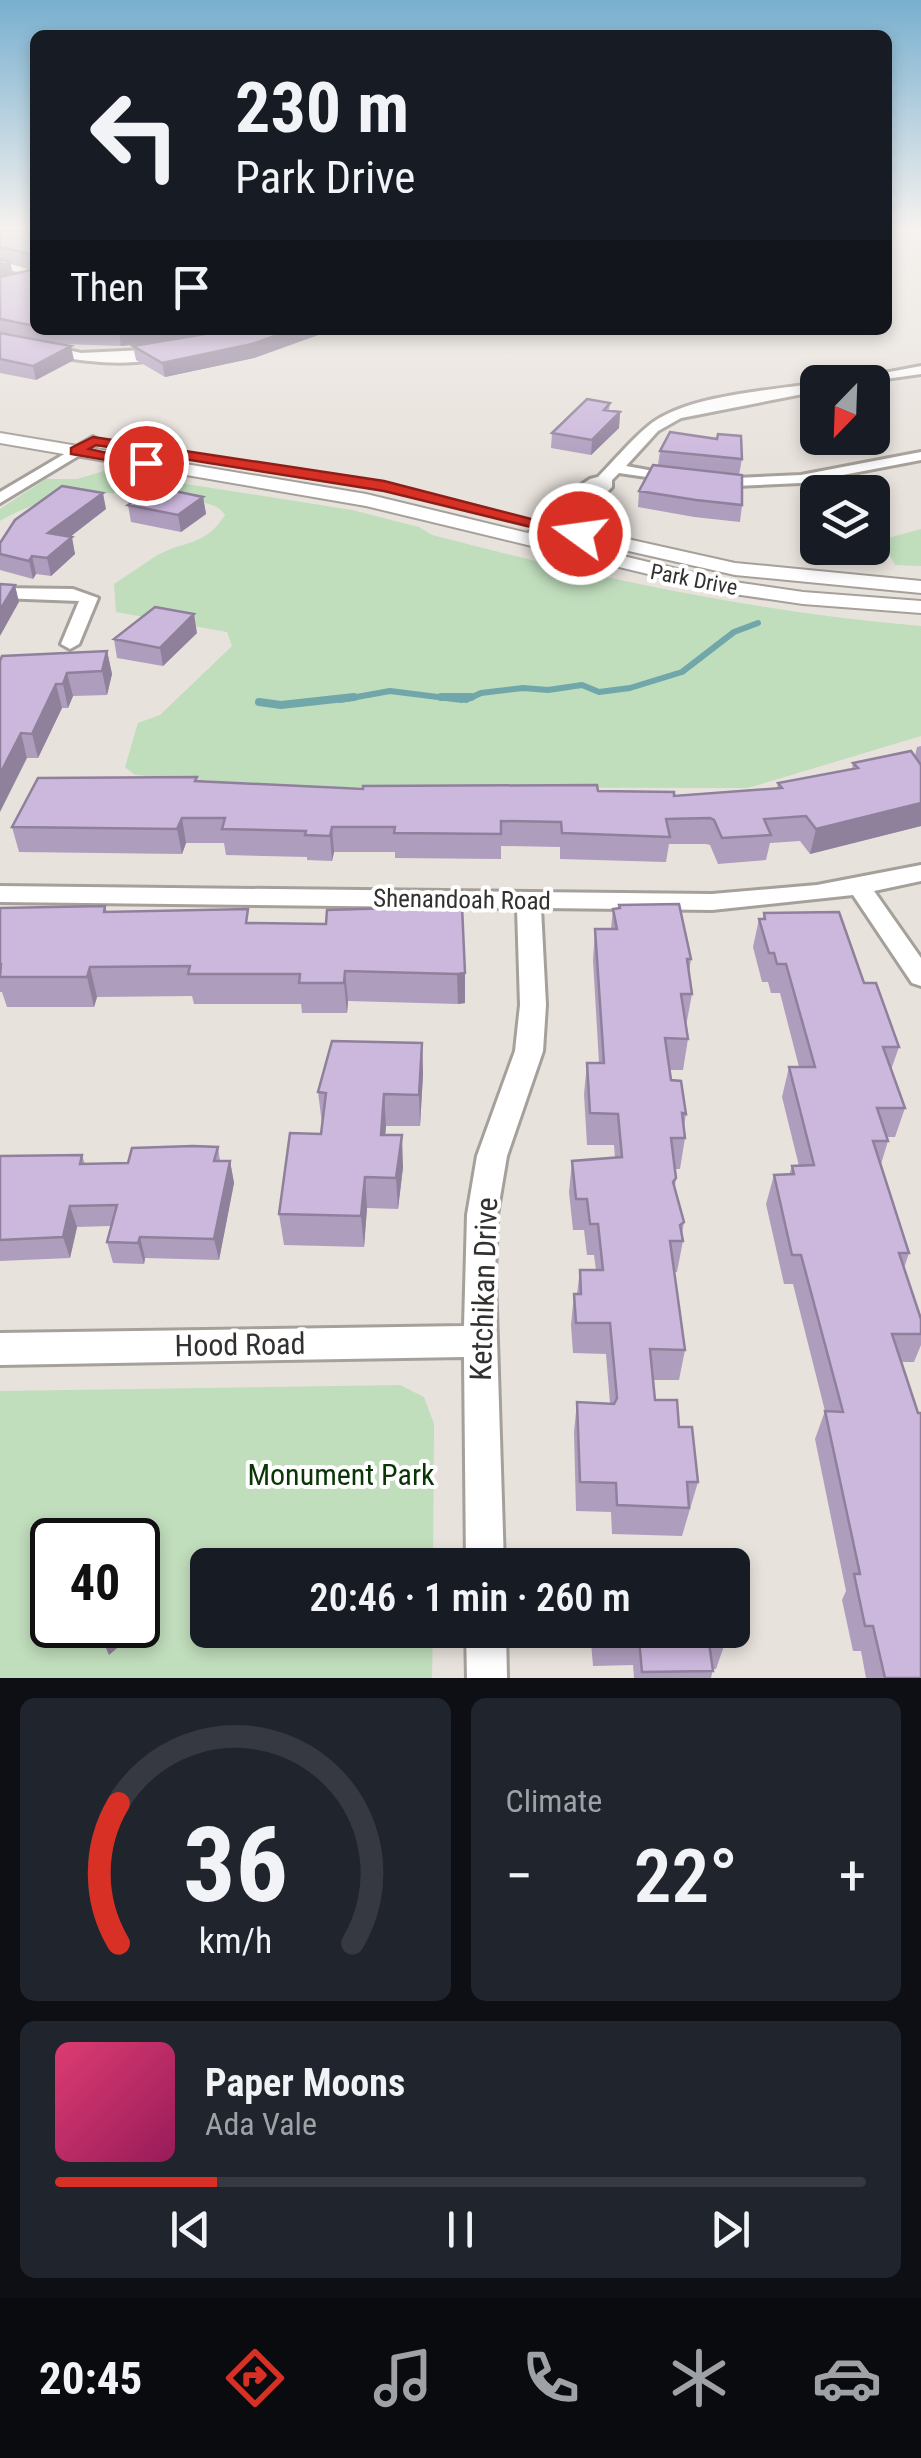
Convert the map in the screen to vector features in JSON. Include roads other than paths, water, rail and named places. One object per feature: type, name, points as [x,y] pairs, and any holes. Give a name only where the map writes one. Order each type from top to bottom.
[{"type":"street","points":[[0,339],[34,351],[87,358],[174,351]]},
{"type":"street","points":[[890,375],[921,370]]},
{"type":"street","points":[[549,525],[543,516],[603,481],[653,428],[676,415],[800,390]]},
{"type":"street","name":"Park Drive","points":[[0,425],[356,480],[735,569],[921,587]]},
{"type":"street","name":"Park Drive","points":[[0,438],[366,500],[727,587],[803,598],[921,607]]},
{"type":"street","points":[[0,498],[93,441]]},
{"type":"street","points":[[616,468],[735,484],[801,479],[921,456]]},
{"type":"street","points":[[527,540],[549,525],[568,522],[594,500],[607,484],[603,481]]},
{"type":"street","points":[[574,495],[594,500]]},
{"type":"street","points":[[0,593],[73,594],[90,598],[70,644]]},
{"type":"street","name":"Shenandoah Road","points":[[0,894],[712,902],[791,899],[921,873]]},
{"type":"street","points":[[860,888],[921,977]]},
{"type":"street","name":"Ketchikan Drive","points":[[485,1548],[482,1215],[492,1156],[528,1051],[532,1005],[529,900]]},
{"type":"street","name":"Hood Road","points":[[0,1349],[480,1341]]},
{"type":"street","points":[[487,1648],[488,1678]]},
{"type":"waterway","points":[[466,700],[481,693],[523,688],[548,690],[582,685],[599,692],[630,688],[682,672],[734,632],[758,623]]},
{"type":"waterway","points":[[340,700],[390,691],[462,700]]},
{"type":"waterway","points":[[259,702],[281,705],[354,697]]},
{"type":"waterway","points":[[441,697],[471,697]]},
{"type":"park label","name":"Monument Park","points":[[341,1475]]}]
